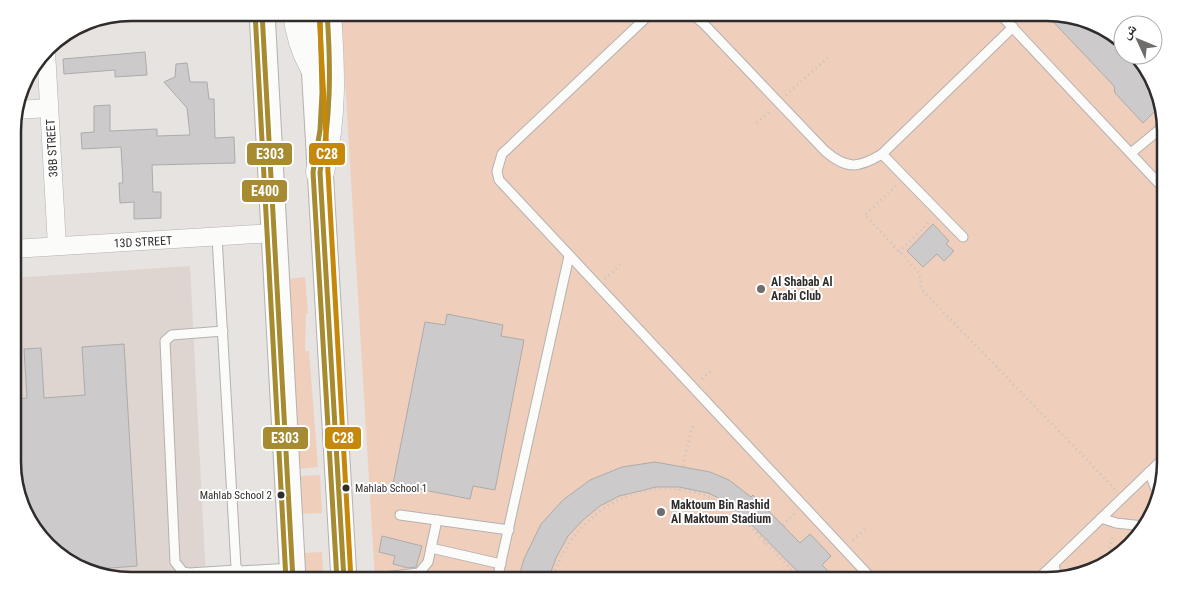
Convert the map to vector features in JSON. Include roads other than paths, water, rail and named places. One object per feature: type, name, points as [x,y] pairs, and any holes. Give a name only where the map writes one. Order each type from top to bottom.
[{"type":"main road","points":[[262,21],[292,572]]},
{"type":"main road","points":[[298,21],[305,51],[314,67]]},
{"type":"main road","points":[[311,21],[344,572]]},
{"type":"main road","points":[[320,172],[327,142],[332,90],[327,21]]},
{"type":"street","name":"38B STREET","points":[[47,61],[57,246]]},
{"type":"street","points":[[24,110],[49,108]]},
{"type":"street","name":"13D STREET","points":[[21,248],[217,238],[274,233]]},
{"type":"lane","points":[[642,21],[502,154],[498,162],[497,171],[504,188],[866,572]]},
{"type":"lane","points":[[700,21],[826,151],[845,165],[857,166],[868,163],[882,154],[1013,27]]},
{"type":"lane","points":[[1007,21],[1157,181]]},
{"type":"lane","points":[[1131,153],[1157,131]]},
{"type":"lane","points":[[882,154],[963,237]]},
{"type":"lane","points":[[217,238],[237,570]]},
{"type":"lane","points":[[499,572],[570,256]]},
{"type":"lane","points":[[183,572],[175,562],[165,341],[172,335],[223,332]]},
{"type":"lane","points":[[1046,572],[1157,465]]},
{"type":"lane","points":[[1149,472],[1154,485]]},
{"type":"lane","points":[[400,515],[508,530]]},
{"type":"lane","points":[[1101,518],[1116,523],[1136,525]]},
{"type":"lane","points":[[420,572],[428,562],[437,520]]},
{"type":"lane","points":[[431,548],[501,564]]},
{"type":"lane","points":[[1054,564],[1056,572]]},
{"type":"lane","points":[[204,572],[237,570],[264,572]]},
{"type":"place","name":"Al Shabab Al Arabi Club","points":[[761,289]]},
{"type":"place","name":"Mahlab School 1","points":[[346,488]]},
{"type":"place","name":"Mahlab School 2","points":[[281,495]]},
{"type":"place","name":"Maktoum Bin Rashid Al Maktoum Stadium","points":[[661,512]]}]
